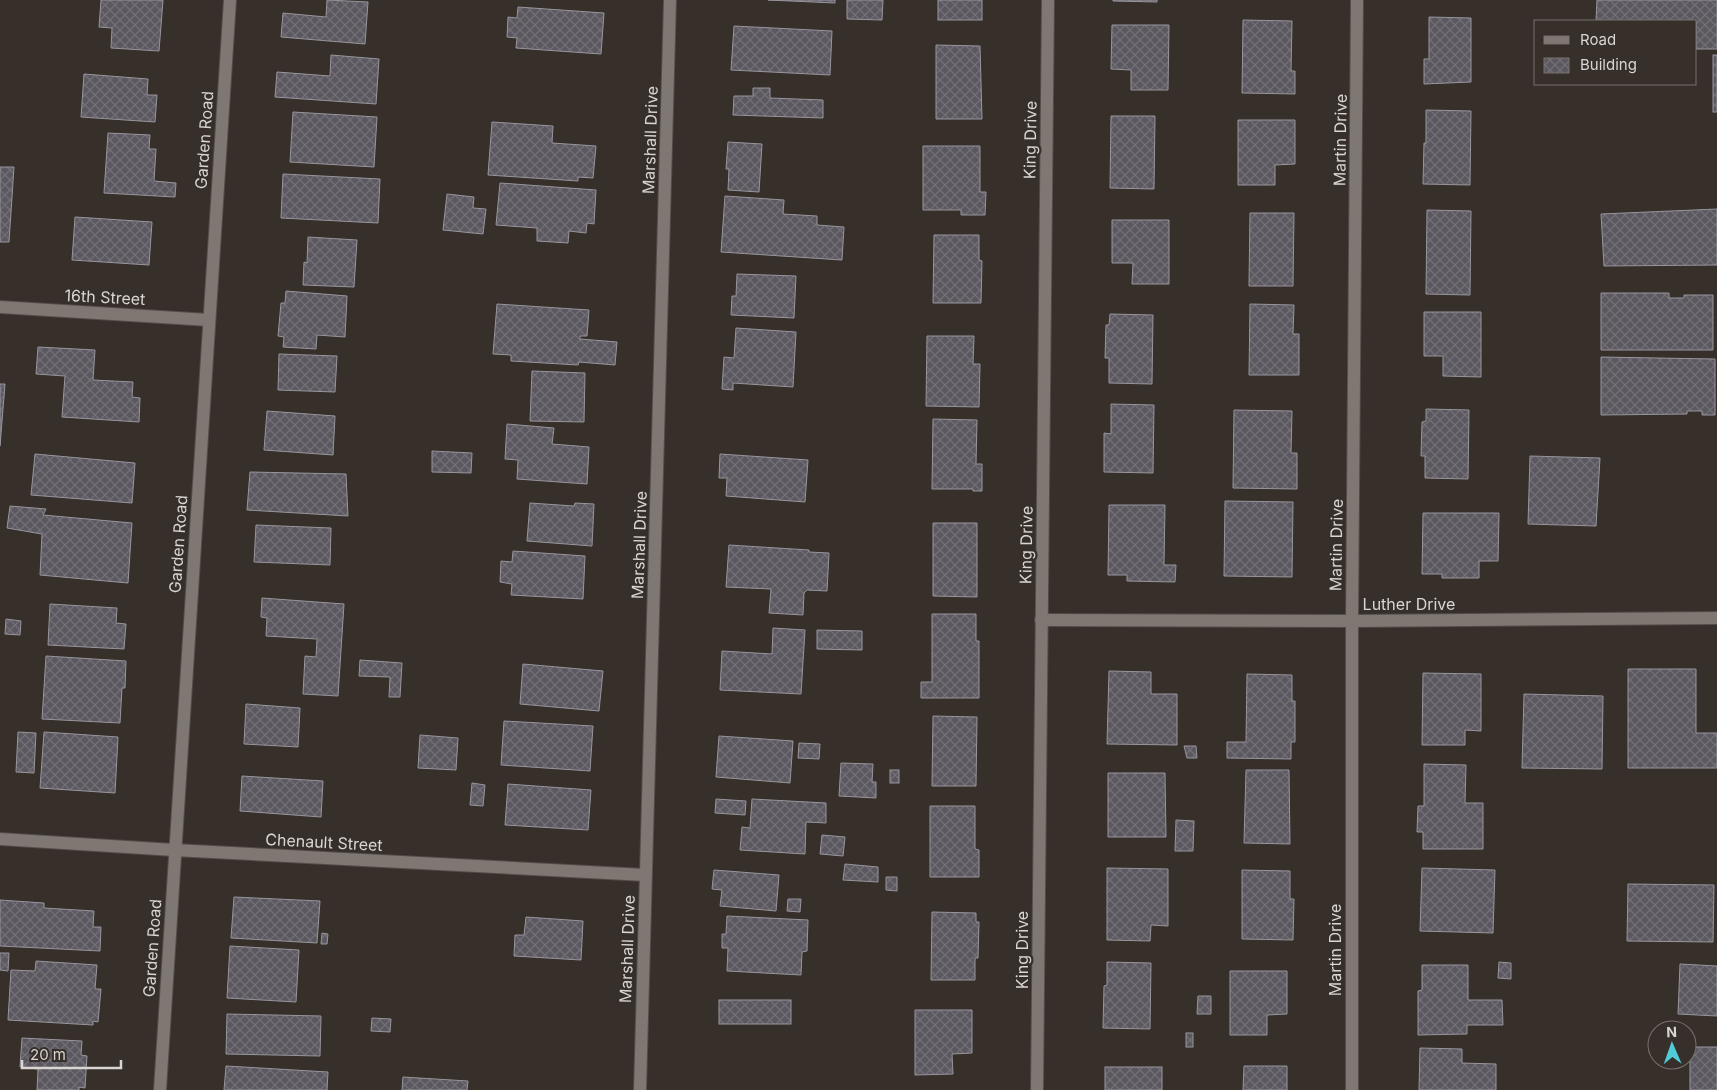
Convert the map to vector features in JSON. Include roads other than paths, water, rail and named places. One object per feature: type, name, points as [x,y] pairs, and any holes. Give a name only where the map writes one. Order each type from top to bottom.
[{"type":"street","name":"Garden Road","points":[[160,1090],[230,0]]},
{"type":"street","name":"Marshall Drive","points":[[640,1090],[670,0]]},
{"type":"street","name":"King Drive","points":[[1038,1090],[1048,0]]},
{"type":"street","name":"Martin Drive","points":[[1352,1090],[1352,621],[1357,0]]},
{"type":"street","name":"16th Street","points":[[0,307],[209,320]]},
{"type":"street","name":"Luther Drive","points":[[1041,620],[1352,621],[1717,618]]},
{"type":"street","name":"Chenault Street","points":[[0,839],[646,875]]}]
